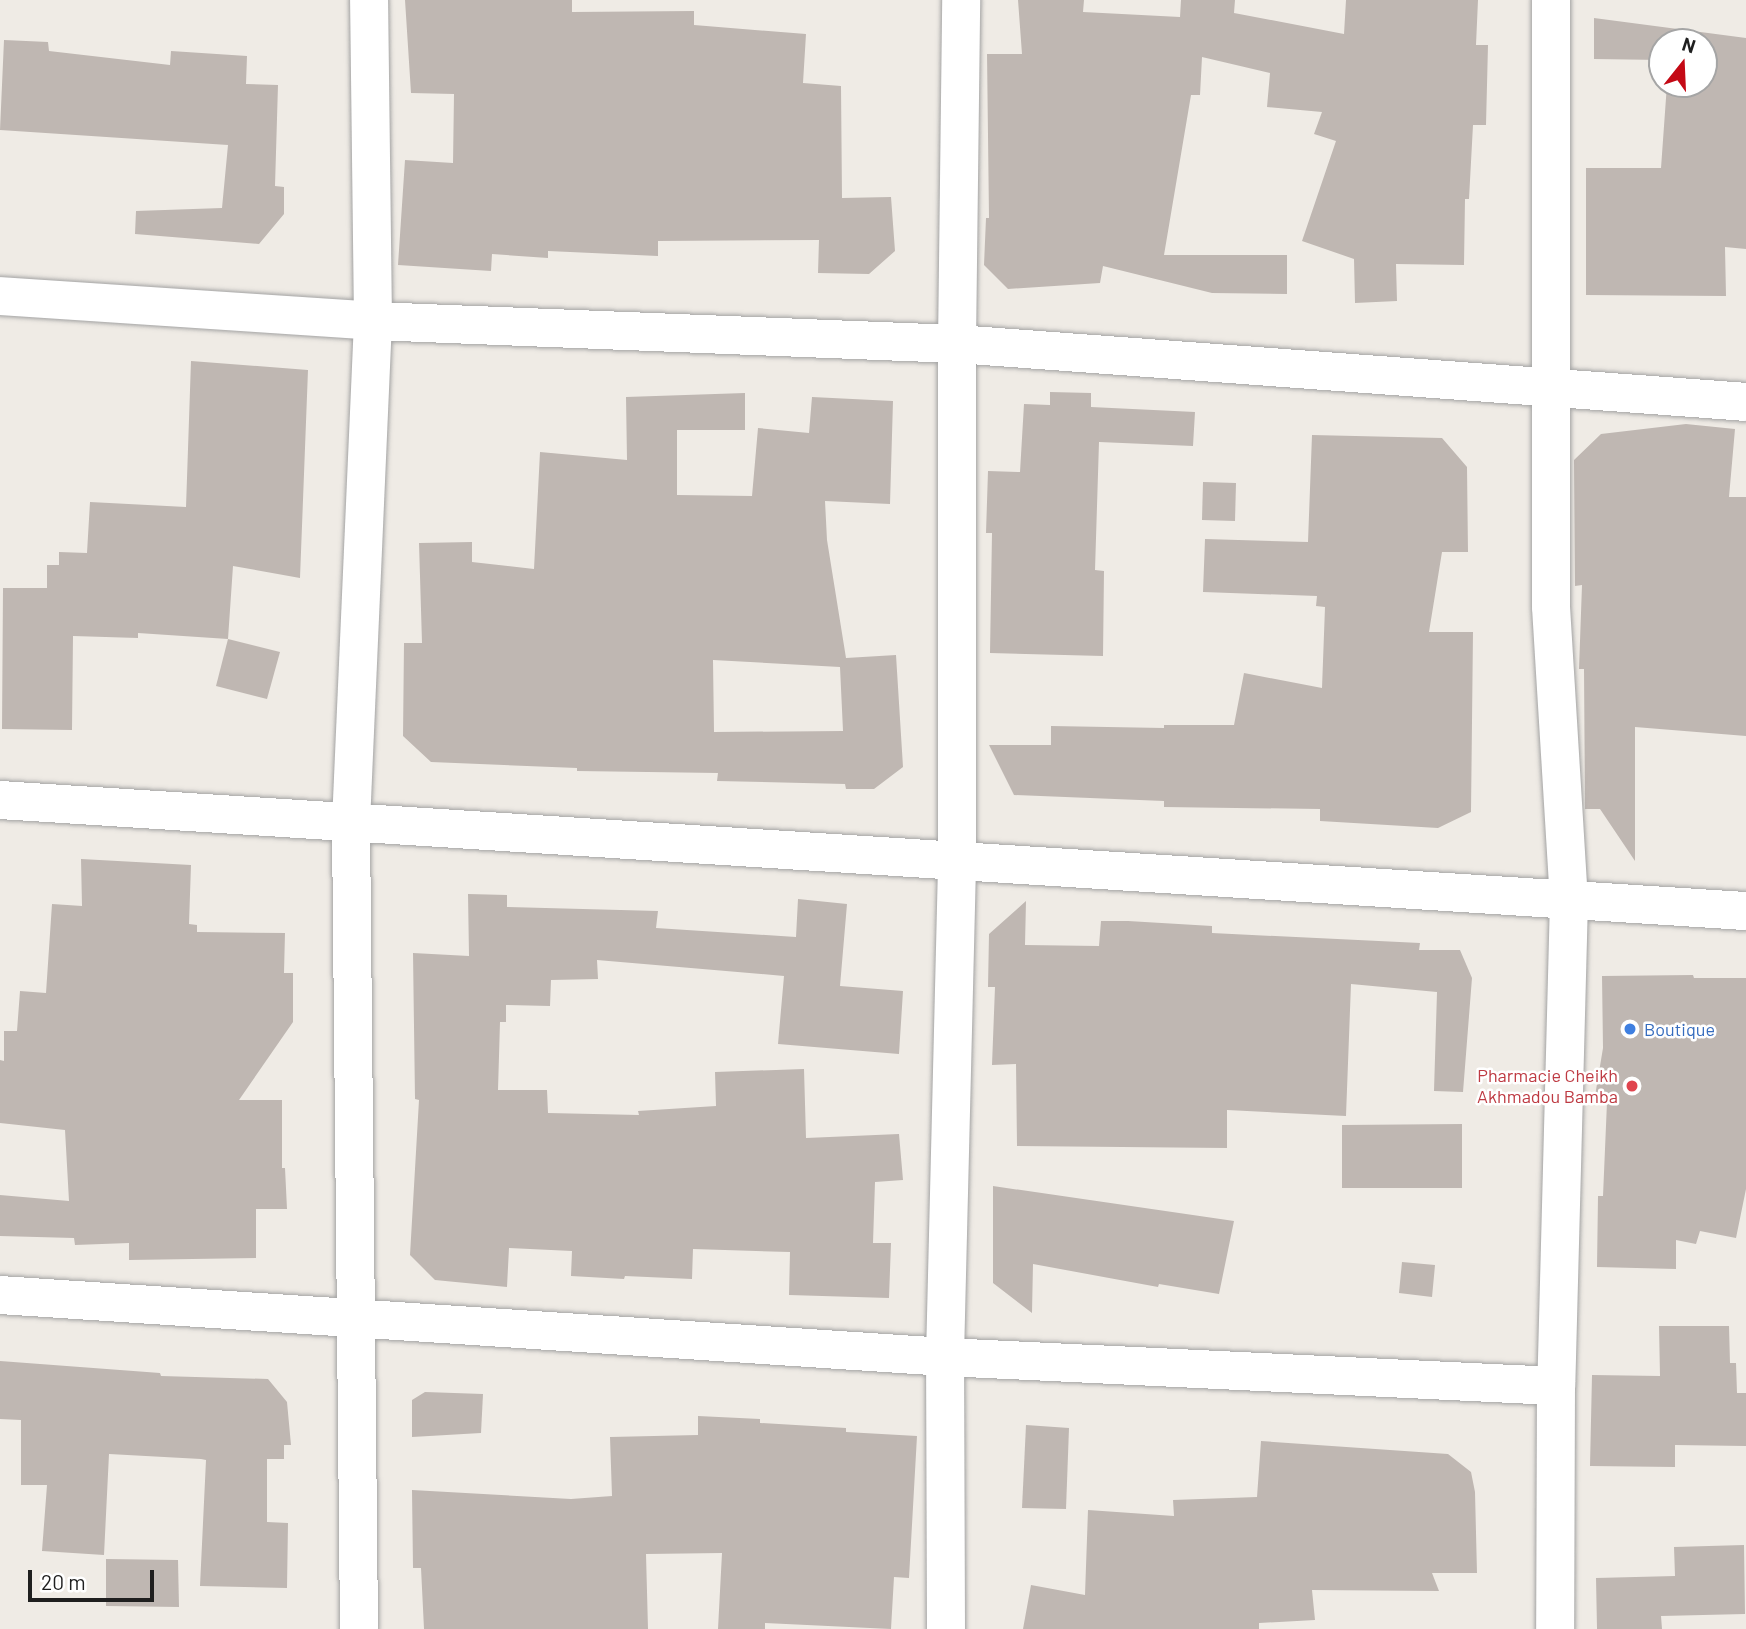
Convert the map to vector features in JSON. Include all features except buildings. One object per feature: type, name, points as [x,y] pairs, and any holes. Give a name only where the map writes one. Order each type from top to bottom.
[{"type":"street","points":[[359,1629],[351,823],[373,321],[369,0]]},
{"type":"street","points":[[946,1629],[945,1357],[957,861],[957,344],[961,0]]},
{"type":"street","points":[[1551,0],[1551,607],[1569,900],[1556,1385],[1555,1629]]},
{"type":"street","points":[[0,296],[373,321],[957,344],[1746,402]]},
{"type":"street","points":[[0,800],[1746,911]]},
{"type":"street","points":[[0,1295],[945,1357],[1556,1385]]},
{"type":"place","name":"Boutique","points":[[1630,1029]]},
{"type":"place","name":"Pharmacie Cheikh Akhmadou Bamba","points":[[1632,1086]]}]
